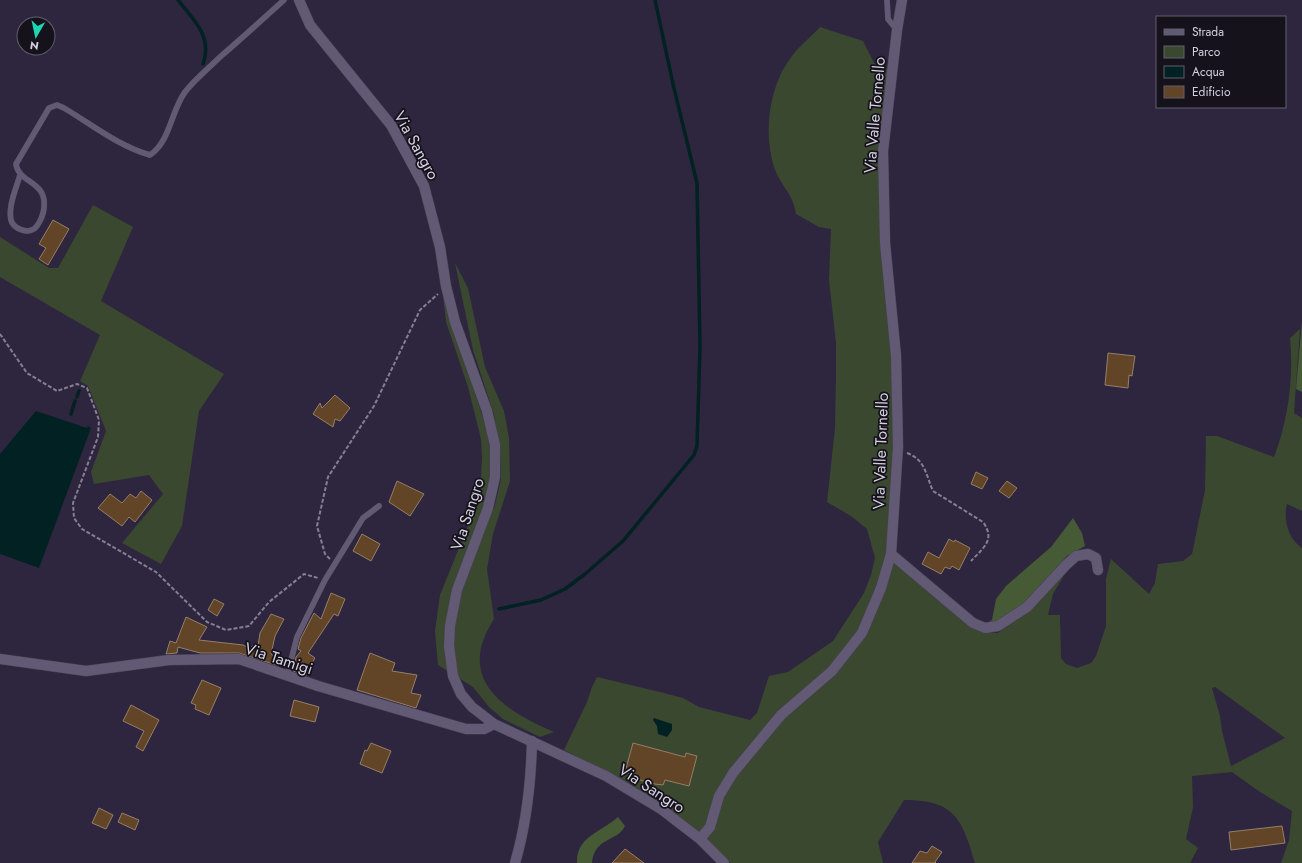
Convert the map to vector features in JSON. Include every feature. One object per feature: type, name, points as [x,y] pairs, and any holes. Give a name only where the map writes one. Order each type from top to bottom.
[{"type":"street","name":"Via Sangro","points":[[299,0],[310,25],[391,125],[421,179],[440,247],[446,286],[455,322],[487,411],[495,445],[495,477],[488,508],[457,590],[450,626],[449,646],[453,676],[461,694],[472,707],[494,724],[606,776],[661,809],[700,839],[724,863]]},
{"type":"street","name":"Via Valle Tornello","points":[[700,839],[710,827],[719,796],[733,773],[781,715],[832,671],[862,633],[881,588],[891,554],[898,452],[896,356],[885,243],[883,151],[897,30],[902,0]]},
{"type":"street","points":[[891,554],[973,623],[985,628],[998,626],[1027,607],[1076,556],[1088,554],[1096,558],[1098,570]]},
{"type":"street","name":"Via Tamigi","points":[[0,659],[86,672],[169,660],[239,659],[287,676],[466,729],[484,730],[494,724]]},
{"type":"street","points":[[515,863],[520,847],[531,783],[532,741]]},
{"type":"lane","points":[[20,175],[10,209],[12,223],[17,228],[30,230],[34,229],[41,218],[44,206],[42,195],[35,184],[20,175],[16,164],[18,158],[49,108],[57,105],[128,146],[150,155],[157,150],[163,140],[172,115],[185,92],[213,64],[284,0]]},
{"type":"lane","points":[[887,0],[888,18],[897,30]]},
{"type":"lane","points":[[287,676],[297,637],[325,580],[335,566],[363,518],[379,506]]},
{"type":"path","points":[[335,566],[325,554],[317,526],[328,477],[374,406],[420,310],[446,286]]},
{"type":"path","points":[[0,334],[27,373],[47,386],[57,391],[77,384],[87,388],[99,420],[98,437],[73,503],[74,518],[82,529],[156,572],[208,622],[226,630],[249,626],[269,602],[304,574],[325,580]]},
{"type":"path","points":[[898,452],[909,454],[920,460],[927,472],[929,483],[933,491],[983,522],[987,528],[989,536],[986,545],[971,561]]},
{"type":"green space","points":[[820,27],[863,41],[874,63],[889,70],[880,153],[893,355],[896,564],[985,632],[998,633],[1013,622],[1069,567],[1053,594],[1048,615],[1060,615],[1061,658],[1066,664],[1077,668],[1091,663],[1096,656],[1106,626],[1106,579],[1111,559],[1149,594],[1155,583],[1158,564],[1183,561],[1192,554],[1205,490],[1206,436],[1217,436],[1274,457],[1283,428],[1289,399],[1291,368],[1290,338],[1300,329],[1294,413],[1302,418],[1302,511],[1287,504],[1286,522],[1293,539],[1302,548],[1302,863],[1281,863],[1289,840],[1292,811],[1260,792],[1232,772],[1192,776],[1193,807],[1186,839],[1198,848],[1190,863],[975,863],[960,823],[953,815],[945,808],[934,804],[921,801],[904,800],[878,842],[883,863],[731,863],[707,839],[715,828],[718,812],[700,833],[634,786],[564,750],[597,677],[683,698],[699,707],[750,720],[757,713],[769,676],[788,672],[833,641],[864,593],[871,575],[875,558],[867,529],[851,516],[827,502],[835,428],[836,379],[836,343],[829,280],[831,229],[819,227],[796,214],[790,195],[780,180],[774,167],[769,139],[770,109],[778,81],[784,68],[798,48]],"holes":[[[1215,687],[1285,738],[1231,766],[1212,688]]]},
{"type":"green space","points":[[93,205],[133,227],[101,301],[224,374],[199,411],[182,526],[161,564],[122,543],[163,494],[149,475],[94,484],[91,472],[106,431],[88,386],[80,381],[100,335],[0,277],[0,237],[49,268],[58,268]]},
{"type":"green space","points":[[455,263],[468,288],[485,367],[504,411],[509,438],[510,481],[493,534],[487,569],[494,619],[483,640],[480,659],[482,675],[490,690],[502,702],[518,714],[554,732],[540,737],[503,719],[489,707],[473,687],[438,665],[435,631],[440,595],[480,496],[482,458],[481,439],[468,387],[446,322],[443,296],[487,430],[491,454],[492,478],[485,506],[494,509],[501,479],[500,451],[494,415],[473,350]]},
{"type":"green space","points":[[1302,321],[1302,392],[1296,389]]},
{"type":"green space","points":[[1073,518],[1082,533],[1085,546],[1067,556],[1020,607],[999,622],[984,625],[992,620],[996,599],[1006,586],[1051,547]]},
{"type":"green space","points":[[618,817],[625,826],[622,831],[597,848],[592,863],[577,863],[578,854],[585,841]]},
{"type":"water","points":[[36,411],[91,428],[39,568],[0,554],[0,454]]},
{"type":"water","points":[[654,718],[672,724],[672,730],[667,737],[658,734],[657,726],[653,720]]},
{"type":"building","points":[[53,220],[69,229],[48,265],[39,259],[46,248],[39,244]]},
{"type":"building","points":[[1108,353],[1135,356],[1132,376],[1129,375],[1128,388],[1105,385]]},
{"type":"building","points":[[335,395],[350,408],[340,421],[335,419],[333,427],[313,414],[320,403],[322,408]]},
{"type":"building","points":[[976,472],[988,478],[982,489],[971,484]]},
{"type":"building","points":[[397,481],[424,494],[410,516],[389,502]]},
{"type":"building","points":[[1007,481],[1017,488],[1009,498],[999,491]]},
{"type":"building","points":[[141,491],[152,500],[135,522],[129,517],[122,526],[98,508],[110,494],[122,503],[130,494],[136,498]]},
{"type":"building","points":[[362,534],[380,544],[371,561],[353,551]]},
{"type":"building","points":[[949,539],[954,542],[955,540],[970,548],[959,570],[952,566],[950,569],[945,567],[941,574],[922,564],[928,552],[939,558]]},
{"type":"building","points":[[331,593],[345,599],[338,616],[334,614],[308,653],[315,658],[310,666],[313,668],[307,675],[293,671],[296,657],[301,651],[298,649],[301,638],[314,613],[321,619]]},
{"type":"building","points":[[214,599],[224,604],[217,616],[208,610]]},
{"type":"building","points":[[271,614],[284,619],[275,636],[271,654],[281,661],[279,666],[239,653],[200,653],[178,647],[177,653],[166,654],[170,641],[176,643],[186,617],[207,627],[199,640],[243,645],[251,649],[252,646],[258,646],[260,633]]},
{"type":"building","points":[[370,653],[395,663],[392,671],[417,675],[411,693],[421,695],[416,708],[357,690]]},
{"type":"building","points":[[202,680],[221,688],[209,715],[195,709],[196,705],[191,703]]},
{"type":"building","points":[[294,700],[319,707],[315,722],[290,716]]},
{"type":"building","points":[[131,705],[159,720],[143,751],[136,747],[144,731],[123,721]]},
{"type":"building","points":[[371,743],[391,751],[382,773],[360,764],[365,750],[367,751]]},
{"type":"building","points":[[633,743],[685,757],[686,753],[697,756],[689,786],[665,780],[663,785],[655,784],[629,777],[630,774],[625,772]]},
{"type":"building","points":[[99,808],[113,815],[106,829],[92,823]]},
{"type":"building","points":[[122,813],[139,820],[135,830],[118,822]]},
{"type":"building","points":[[1282,826],[1285,843],[1231,850],[1229,832]]},
{"type":"building","points":[[932,846],[942,852],[935,862],[936,863],[912,863],[920,851],[927,853]]},
{"type":"building","points":[[625,849],[644,863],[612,863]]},
{"type":"waterway","points":[[178,0],[196,22],[204,37],[206,45],[203,64]]},
{"type":"waterway","points":[[499,609],[541,600],[565,589],[585,574],[623,541],[694,455],[697,446],[700,347],[697,183],[673,84],[655,0]]},
{"type":"waterway","points":[[77,397],[79,391]]},
{"type":"waterway","points":[[71,414],[75,401]]}]
